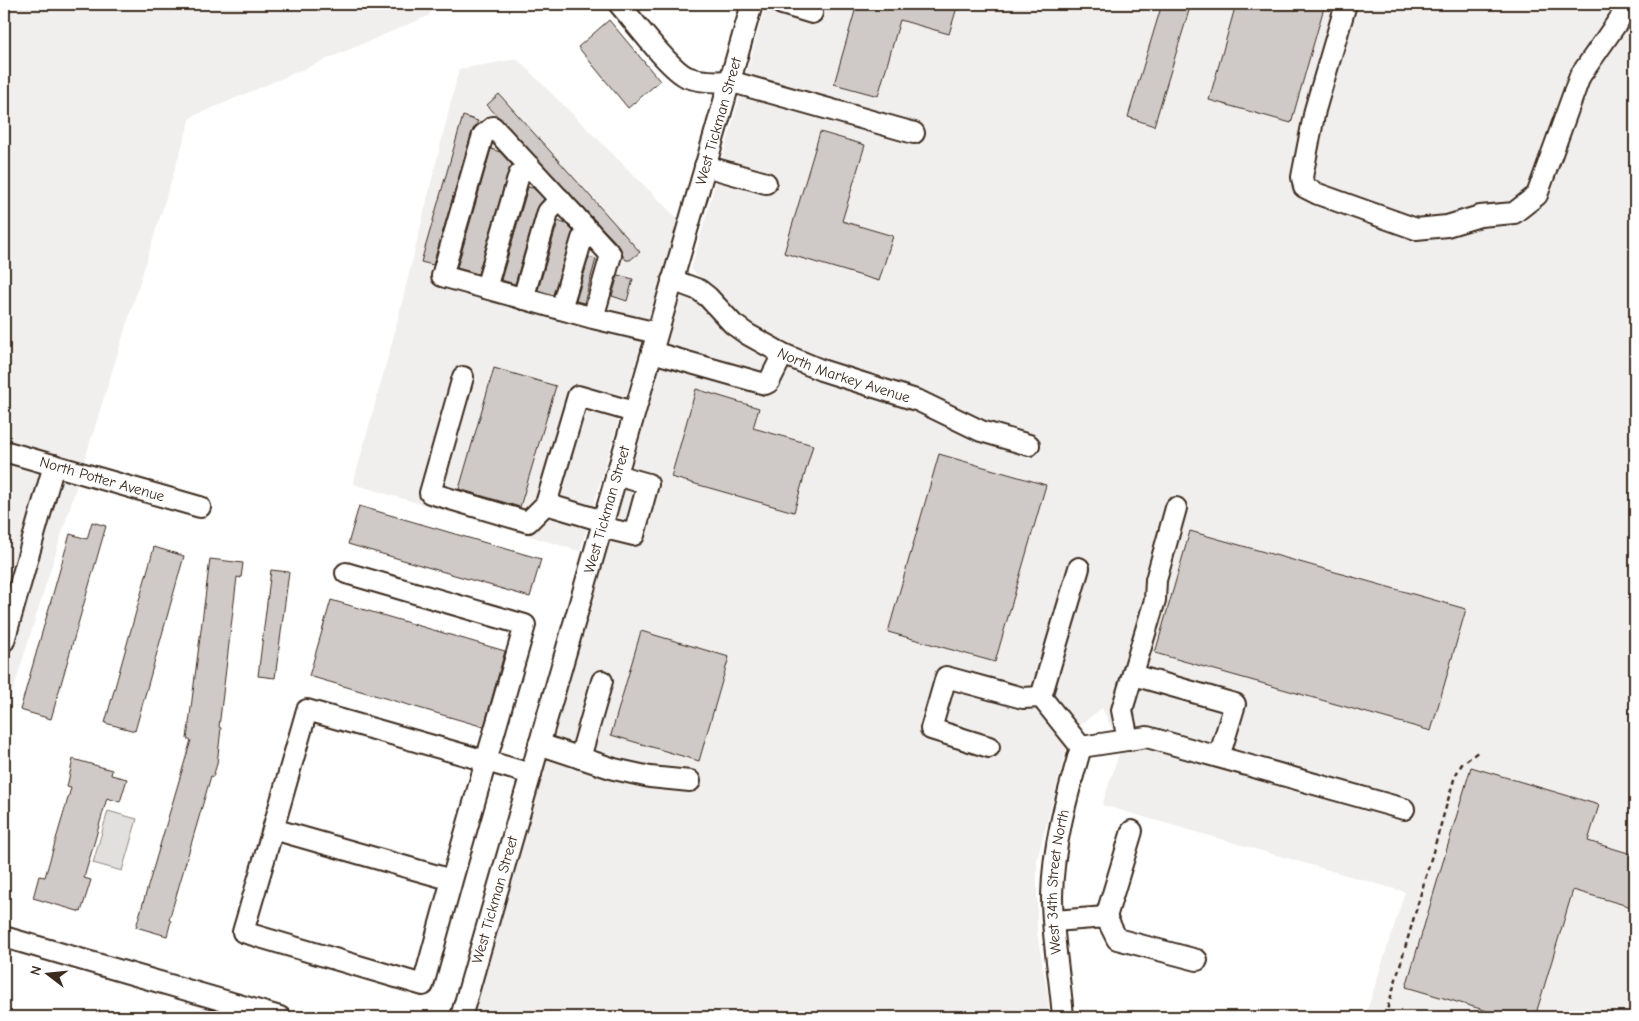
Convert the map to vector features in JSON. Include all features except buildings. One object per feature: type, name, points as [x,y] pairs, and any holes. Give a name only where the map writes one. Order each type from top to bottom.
[{"type":"street","points":[[619,4],[672,66],[686,76],[707,82],[729,81],[914,133]]},
{"type":"street","name":"West Tickman Street","points":[[461,1017],[752,4]]},
{"type":"street","points":[[782,4],[812,13]]},
{"type":"street","points":[[1346,4],[1315,110],[1302,177],[1304,187],[1318,194],[1416,229],[1447,226],[1480,216],[1514,213],[1537,195],[1580,76],[1630,4]]},
{"type":"street","points":[[593,318],[611,255],[493,127],[483,135],[442,276],[593,318],[765,384],[770,382],[783,354]]},
{"type":"street","points":[[486,288],[519,175],[530,166]]},
{"type":"street","points":[[705,166],[766,183]]},
{"type":"street","points":[[523,298],[548,212],[560,199]]},
{"type":"street","points":[[561,309],[582,239],[590,232]]},
{"type":"street","name":"North Markey Avenue","points":[[672,280],[699,290],[740,329],[783,354],[821,370],[919,401],[981,431],[1030,445]]},
{"type":"street","points":[[463,377],[430,492],[528,522],[546,504],[578,396],[634,412]]},
{"type":"street","name":"North Potter Avenue","points":[[4,451],[200,507]]},
{"type":"street","points":[[4,641],[54,465]]},
{"type":"street","points":[[546,504],[634,536],[648,484],[616,475]]},
{"type":"street","points":[[1128,740],[1122,710],[1155,600],[1156,580],[1176,508]]},
{"type":"street","points":[[1041,697],[1079,568]]},
{"type":"street","points":[[346,573],[525,625],[486,761],[452,880],[423,984],[243,932],[307,710],[486,761],[530,774]]},
{"type":"street","points":[[1133,675],[1235,704],[1219,757]]},
{"type":"street","points":[[989,747],[931,729],[946,677],[1023,698],[1041,697]]},
{"type":"street","points":[[580,758],[602,681]]},
{"type":"street","points":[[1041,697],[1081,747],[1147,737],[1404,809]]},
{"type":"street","points":[[539,744],[614,769],[650,777],[690,781]]},
{"type":"street","name":"West 34th Street North","points":[[1063,1017],[1052,898],[1057,844],[1066,798],[1081,747]]},
{"type":"street","points":[[273,829],[452,880]]},
{"type":"street","points":[[1132,831],[1106,917],[1117,939],[1196,960]]},
{"type":"street","points":[[1054,921],[1106,917]]},
{"type":"street","points":[[4,937],[280,1017]]},
{"type":"path","points":[[1385,1017],[1455,776],[1462,764],[1479,751]]},
{"type":"shaded area","points":[[4,4],[438,4],[428,16],[191,117],[4,720]]},
{"type":"shaded area","points":[[766,4],[1635,4],[1635,1017],[1365,1017],[1405,892],[1102,805],[1121,748],[1102,708],[1071,732],[1037,860],[1037,932],[1048,997],[1049,1017],[471,1017],[681,297],[697,301],[733,337],[769,360],[812,379],[919,413],[927,394],[787,350],[755,328],[691,269]]},
{"type":"shaded area","points":[[517,59],[678,219],[580,551],[353,484],[394,335],[459,69]]},
{"type":"shaded area","points":[[108,811],[137,819],[122,871],[93,863]]}]
